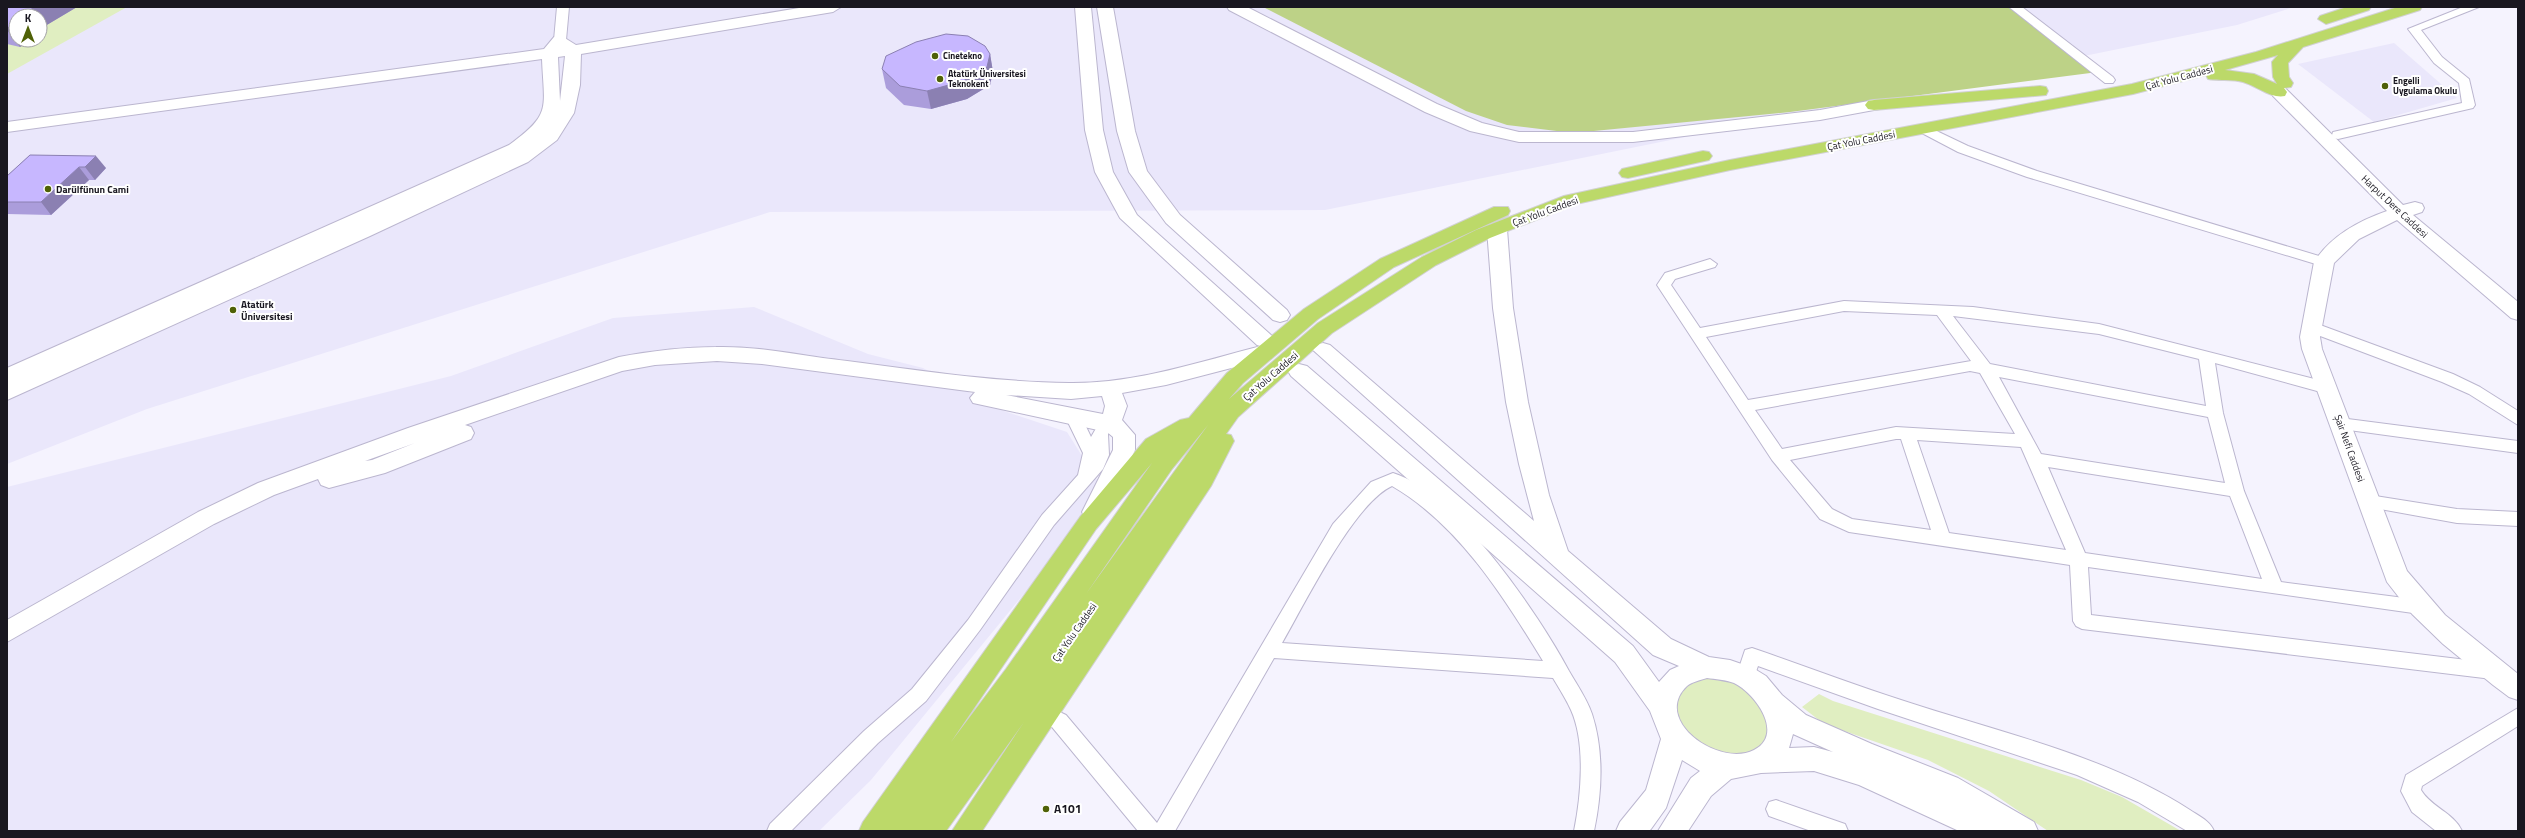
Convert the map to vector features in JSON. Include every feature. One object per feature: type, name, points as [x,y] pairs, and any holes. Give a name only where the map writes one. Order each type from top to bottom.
[{"type":"highway","name":"Çat Yolu Caddesi","points":[[929,831],[1023,704],[1230,411],[1325,328],[1429,261],[1497,229],[1571,200],[1730,165],[2133,89],[2182,77],[2363,7]]},
{"type":"highway","name":"Çat Yolu Caddesi","points":[[900,831],[1015,676],[1164,463],[1201,418],[1265,346],[1387,263],[1464,226],[1548,193],[1664,163],[2040,91],[2109,80],[2247,52],[2297,44],[2414,7]]},
{"type":"highway","points":[[2282,87],[2280,62],[2292,52],[2297,44]]},
{"type":"highway","points":[[2247,52],[2282,87]]},
{"type":"highway","points":[[2182,77],[2230,74],[2253,78],[2282,87]]},
{"type":"highway","points":[[1874,105],[2040,91]]},
{"type":"highway","points":[[966,831],[1203,480],[1245,398]]},
{"type":"highway","points":[[873,831],[1088,523],[1154,445],[1201,418]]},
{"type":"street","points":[[7,377],[515,149],[538,132],[549,118],[561,48],[563,7]]},
{"type":"street","points":[[7,116],[561,48],[784,7]]},
{"type":"street","points":[[7,127],[561,48],[833,7]]},
{"type":"street","points":[[391,453],[619,364],[655,358],[717,354],[762,357],[994,387],[1071,391],[1166,378],[1265,346],[1129,218],[1104,172],[1094,130],[1083,7]]},
{"type":"street","points":[[1105,7],[1126,131],[1138,172],[1173,219],[1280,314]]},
{"type":"street","points":[[1235,7],[1430,108],[1476,127],[1519,137],[1633,137],[1820,115],[1874,105]]},
{"type":"street","points":[[2015,7],[2109,80]]},
{"type":"street","points":[[2338,135],[2469,105],[2465,82],[2438,60],[2414,29],[2473,7]]},
{"type":"street","points":[[7,392],[364,232],[535,150],[552,137],[562,125],[566,113],[572,86],[561,48]]},
{"type":"street","name":"Harput Dere Caddesi","points":[[2282,87],[2338,135],[2407,210],[2518,296]]},
{"type":"street","name":"Harput Dere Caddesi","points":[[2282,87],[2407,210],[2518,313]]},
{"type":"street","points":[[1924,129],[1962,149],[2032,174],[2324,262]]},
{"type":"street","name":"Şair Nefi Caddesi","points":[[2407,210],[2351,236],[2338,244],[2324,262],[2310,337],[2312,349],[2370,501],[2396,576],[2420,607],[2492,671],[2518,689]]},
{"type":"street","points":[[1497,229],[1503,306],[1526,443],[1537,497],[1560,559]]},
{"type":"street","points":[[1710,264],[1670,276],[1664,285],[1778,456],[1818,506],[1837,521],[1864,528],[1942,538],[2275,588],[2420,607]]},
{"type":"street","points":[[1696,334],[1844,306],[1941,310],[2012,316],[2099,329],[2206,355],[2328,388]]},
{"type":"street","points":[[1941,310],[1985,368],[2036,459],[2079,559],[2082,621],[2492,671]]},
{"type":"street","points":[[2312,327],[2455,383],[2496,404],[2518,420]]},
{"type":"street","points":[[1324,350],[1560,559],[1662,647],[1706,668]]},
{"type":"street","points":[[2206,355],[2215,413],[2236,491],[2275,588]]},
{"type":"street","points":[[1744,406],[1964,367],[1985,368],[2215,413]]},
{"type":"street","points":[[7,632],[206,518],[266,489],[449,438],[641,372],[674,368],[720,368],[944,392],[1073,416],[1115,426],[1124,435],[1124,450],[1088,523]]},
{"type":"street","points":[[1299,371],[1624,654],[1662,707],[1666,723],[1676,738],[1690,752],[1707,761],[1726,766],[1745,766],[1761,761],[1814,759],[1864,774],[1964,819],[1984,831]]},
{"type":"street","points":[[1086,477],[1091,453],[1073,416],[1080,394],[1100,388]]},
{"type":"street","points":[[777,831],[871,737],[919,694],[974,625],[1048,520],[1086,477],[1096,468],[1100,458],[1098,443],[1100,431],[1115,417],[1117,407],[1116,399],[1100,388]]},
{"type":"street","points":[[2340,424],[2518,447]]},
{"type":"street","points":[[1778,456],[1887,434],[2026,441]]},
{"type":"street","points":[[1907,434],[1942,538]]},
{"type":"street","points":[[2036,459],[2236,491]]},
{"type":"street","points":[[7,645],[156,561],[257,508],[309,484],[365,461]]},
{"type":"street","points":[[1164,831],[1267,650],[1338,530],[1377,486],[1393,479],[1408,484],[1431,505],[1484,559],[1559,670],[1583,715],[1591,756],[1584,831]]},
{"type":"street","points":[[2370,501],[2457,516],[2518,519]]},
{"type":"street","points":[[1267,650],[1559,670]]},
{"type":"street","points":[[1745,677],[1752,656],[1854,694],[2041,754],[2115,780],[2153,799],[2204,831]]},
{"type":"street","points":[[1662,707],[1665,693],[1674,680],[1688,671],[1706,668],[1725,670],[1745,677],[1761,689],[1774,704],[1796,723],[1862,754],[1948,786],[2024,831]]},
{"type":"street","points":[[1761,761],[1773,751],[1780,738],[1780,721],[1774,704]]},
{"type":"street","points":[[1046,714],[1060,721],[1151,831]]},
{"type":"street","points":[[2452,831],[2419,805],[2411,791],[2413,781],[2518,716]]},
{"type":"street","points":[[1630,831],[1653,806],[1663,784],[1676,738]]},
{"type":"street","points":[[1672,831],[1701,787],[1726,766]]},
{"type":"street","points":[[1776,809],[1838,831]]},
{"type":"shaded area","name":"Atatürk Üniversitesi","points":[[7,7],[2294,7],[2237,25],[1325,210],[770,212],[147,409],[7,464]]},
{"type":"shaded area","name":"Engelli Uygulama Okulu","points":[[2394,43],[2457,98],[2374,122],[2298,64]]},
{"type":"shaded area","points":[[754,307],[868,354],[923,368],[1004,411],[1067,432],[1106,494],[871,780],[819,831],[7,831],[7,487],[451,376],[613,318]]},
{"type":"green space","points":[[7,7],[127,7],[7,74]]},
{"type":"green space","points":[[1263,7],[2012,7],[2098,72],[1790,112],[1573,133],[1507,125],[1466,111]]},
{"type":"green space","points":[[1729,675],[1767,707],[1769,717],[1770,731],[1766,740],[1757,748],[1741,754],[1723,754],[1706,748],[1692,739],[1681,726],[1675,711],[1676,696],[1685,680]]},
{"type":"green space","points":[[1819,694],[1833,701],[2081,780],[2122,797],[2181,831],[2048,831],[1989,791],[1928,760],[1824,724],[1802,707]]},
{"type":"building","points":[[7,7],[35,7],[8,8],[7,28]]},
{"type":"building","points":[[946,34],[968,36],[985,46],[990,54],[987,67],[963,81],[927,91],[900,86],[882,69],[886,56],[916,42]]},
{"type":"building","points":[[30,155],[96,156],[85,167],[79,167],[41,202],[7,202],[7,176]]},
{"type":"place","name":"Cinetekno","points":[[935,56]]},
{"type":"place","name":"Atatürk Üniversitesi Teknokent","points":[[940,79]]},
{"type":"place","name":"Engelli Uygulama Okulu","points":[[2385,86]]},
{"type":"place","name":"Darülfünun Cami","points":[[48,189]]},
{"type":"place","name":"Atatürk Üniversitesi","points":[[233,310]]},
{"type":"place","name":"A101","points":[[1046,809]]}]
